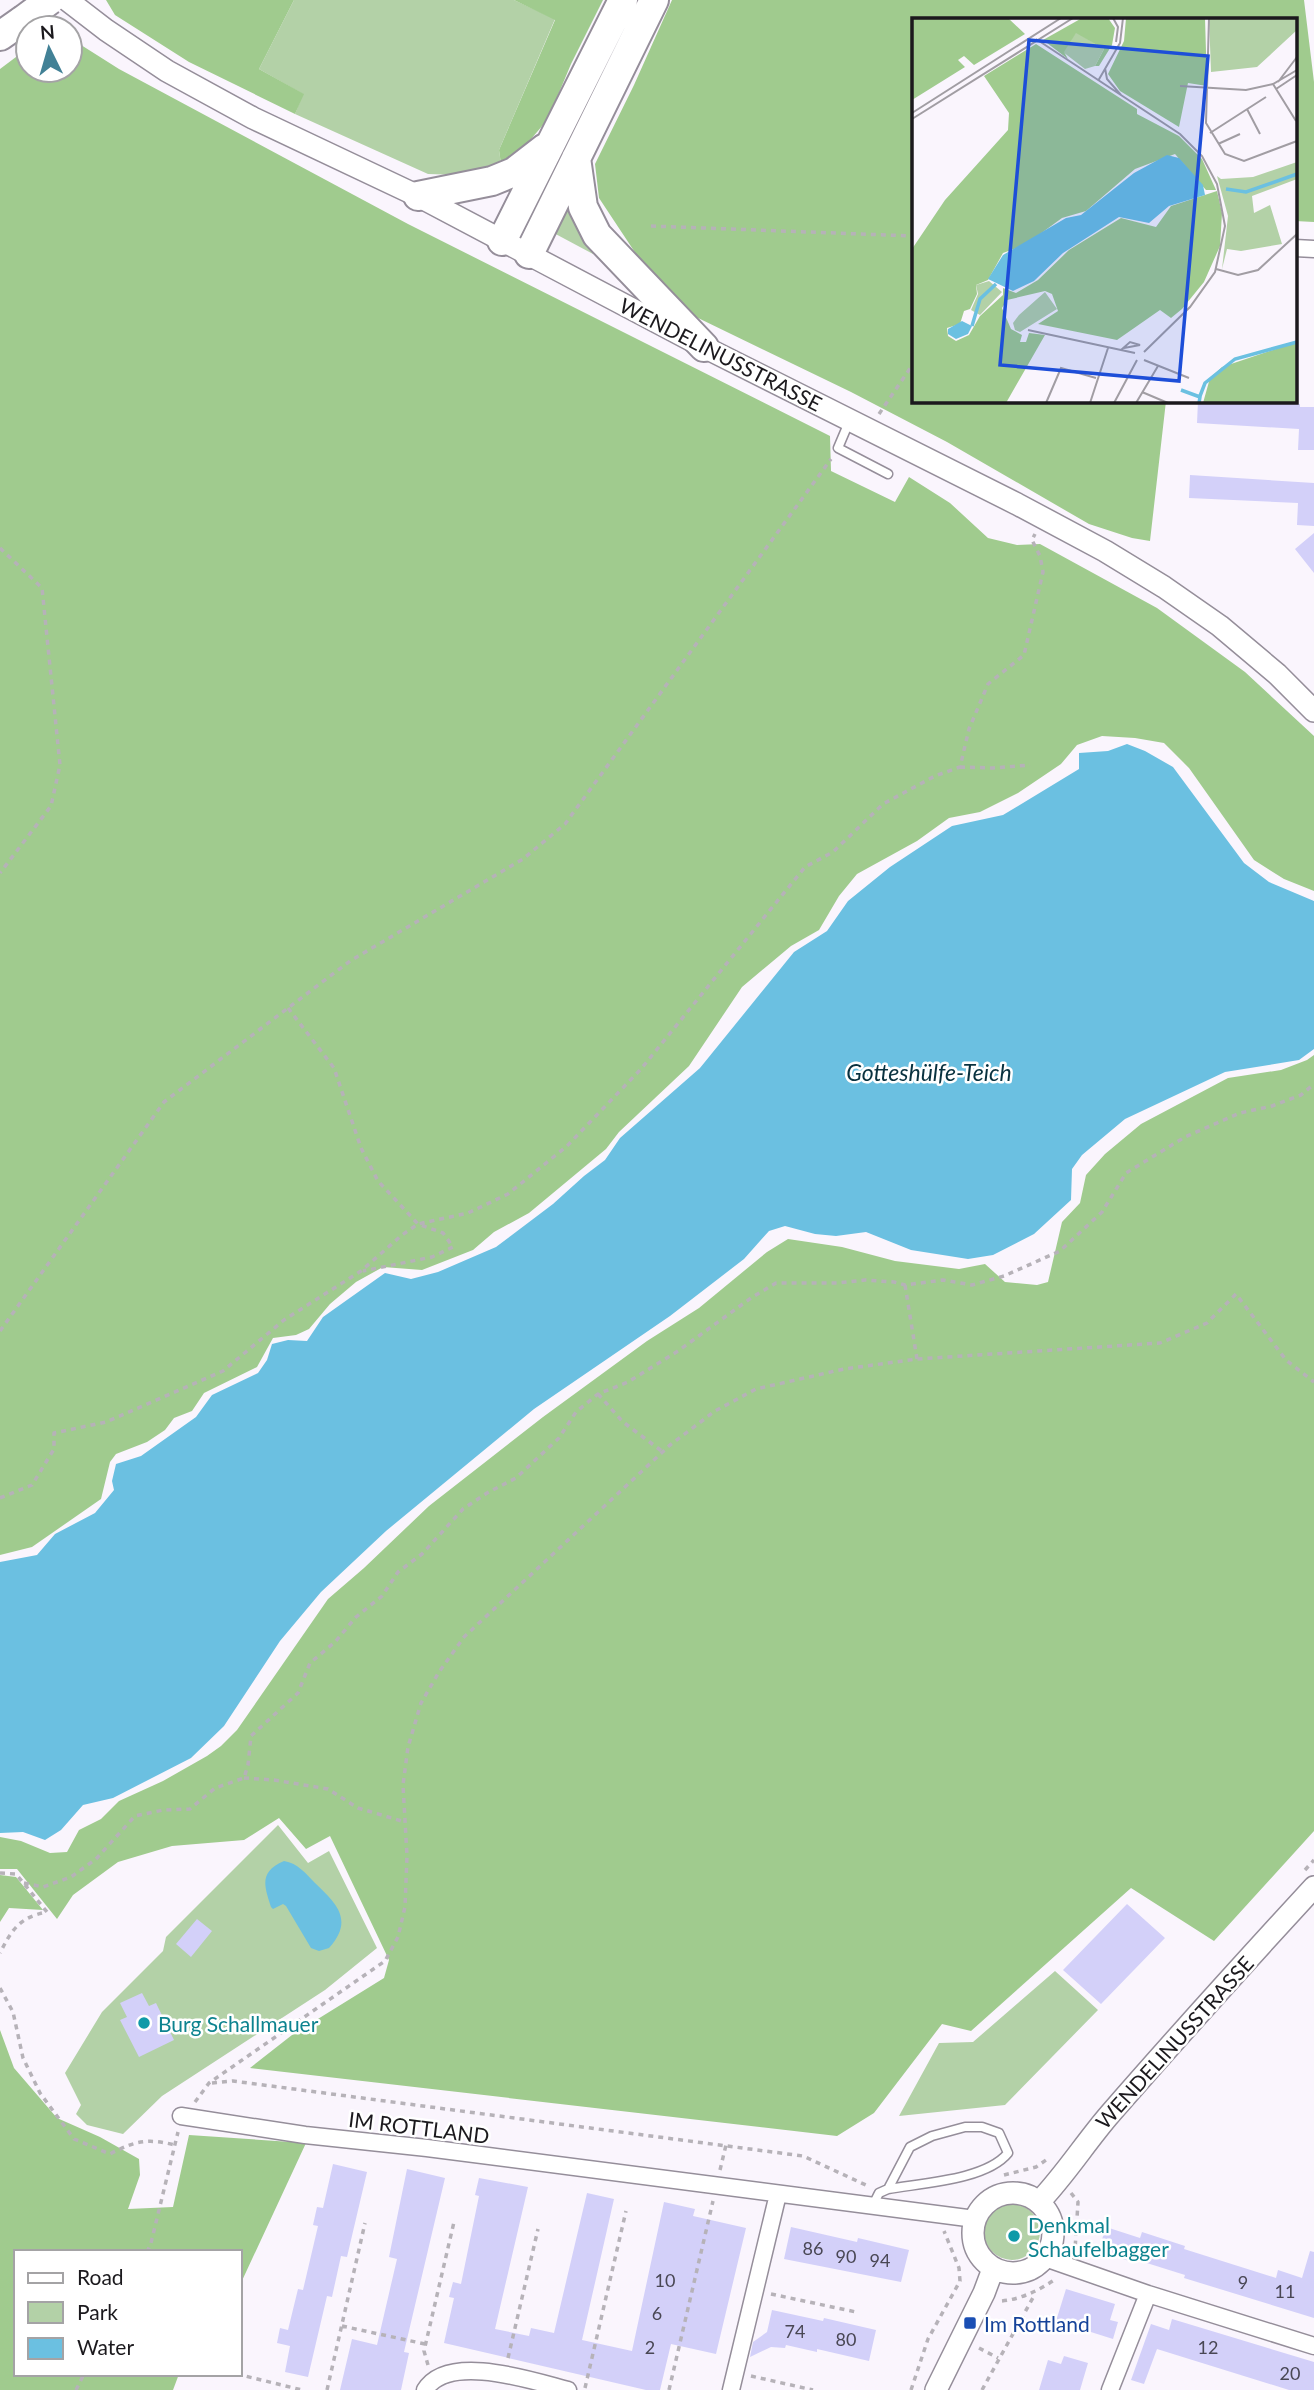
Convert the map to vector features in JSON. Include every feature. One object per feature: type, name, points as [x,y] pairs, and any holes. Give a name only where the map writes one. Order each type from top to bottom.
[{"type":"highway","points":[[0,36],[50,0]]},
{"type":"highway","points":[[502,241],[623,0]]},
{"type":"highway","points":[[529,254],[654,0]]},
{"type":"highway","points":[[418,196],[492,181],[514,172],[553,142]]},
{"type":"highway","points":[[576,158],[583,207],[597,235],[704,347]]},
{"type":"main road","name":"WENDELINUSSTRASSE","points":[[67,0],[167,71],[253,118],[418,196],[704,347],[1017,504],[1164,587],[1220,626],[1278,674],[1314,711]]},
{"type":"main road","name":"WENDELINUSSTRASSE","points":[[1039,2202],[1057,2183],[1090,2137],[1179,2034],[1314,1887]]},
{"type":"main road","points":[[1003,2193],[1022,2193],[1039,2202],[1049,2214],[1054,2229],[1052,2244],[1045,2258],[1035,2267],[1021,2273],[993,2269],[982,2260],[974,2247],[972,2233],[975,2218],[985,2203],[1003,2193]]},
{"type":"main road","points":[[936,2390],[993,2269]]},
{"type":"street","points":[[1296,248],[1314,249]]},
{"type":"street","name":"IM ROTTLAND","points":[[181,2116],[305,2135],[427,2148],[778,2194],[876,2199],[950,2216],[975,2218]]},
{"type":"street","points":[[731,2390],[778,2194]]},
{"type":"street","points":[[1045,2258],[1148,2294],[1314,2346]]},
{"type":"street","points":[[1110,2390],[1148,2294]]},
{"type":"street","points":[[427,2387],[444,2374],[461,2371],[505,2374],[568,2390]]},
{"type":"lane","points":[[850,420],[838,448],[888,474]]},
{"type":"lane","points":[[876,2199],[888,2189],[910,2147],[932,2136],[965,2127],[982,2127],[999,2133],[1008,2153],[1002,2160],[979,2171],[946,2180],[888,2189]]},
{"type":"path","points":[[651,226],[912,236]]},
{"type":"path","points":[[878,416],[912,365]]},
{"type":"path","points":[[0,1331],[164,1102],[350,961],[523,859],[565,824],[838,448]]},
{"type":"path","points":[[960,767],[970,729],[988,684],[1024,655],[1042,572],[1040,556],[1032,540],[1035,534],[1024,528]]},
{"type":"path","points":[[0,548],[42,589],[60,765],[51,806],[0,873]]},
{"type":"path","points":[[0,1498],[32,1485],[54,1449],[54,1433],[106,1422],[223,1371],[284,1320],[361,1271],[418,1224],[468,1213],[508,1194],[568,1146],[641,1069],[805,867],[834,852],[883,804],[935,776],[960,767],[1030,765]]},
{"type":"path","points":[[288,1008],[334,1068],[360,1148],[378,1181],[418,1224],[443,1233],[453,1247],[432,1257],[361,1271]]},
{"type":"path","points":[[244,1778],[251,1736],[298,1693],[310,1662],[335,1643],[356,1617],[382,1596],[398,1572],[422,1554],[463,1509],[516,1478],[559,1438],[576,1412],[598,1394],[628,1382],[678,1351],[776,1283],[865,1280],[905,1285],[943,1280],[972,1285],[1004,1276],[1060,1251],[1102,1212],[1126,1173],[1185,1138],[1240,1113],[1272,1106],[1301,1095],[1314,1084]]},
{"type":"path","points":[[905,1285],[917,1359]]},
{"type":"path","points":[[148,2250],[181,2116],[202,2096],[209,2083],[385,1961],[398,1937],[405,1907],[403,1785],[408,1746],[421,1703],[439,1672],[473,1629],[663,1452],[715,1411],[756,1389],[844,1369],[917,1359],[1160,1343],[1207,1323],[1236,1294],[1286,1360],[1314,1382]]},
{"type":"path","points":[[598,1394],[623,1422],[663,1452]]},
{"type":"path","points":[[23,1883],[43,1887],[71,1877],[96,1859],[135,1816],[163,1810],[190,1809],[215,1788],[244,1778],[328,1789],[358,1808],[405,1822]]},
{"type":"path","points":[[0,1873],[16,1874],[47,1912],[33,1914],[12,1929],[0,1953]]},
{"type":"path","points":[[0,1988],[13,2012],[23,2057],[40,2092],[74,2139],[110,2154],[130,2144],[146,2141],[175,2145]]},
{"type":"path","points":[[209,2083],[233,2081],[803,2156],[860,2181],[876,2199]]},
{"type":"path","points":[[669,2390],[726,2145]]},
{"type":"path","points":[[998,2177],[1035,2167]]},
{"type":"path","points":[[584,2390],[626,2211]]},
{"type":"path","points":[[911,2390],[928,2339],[960,2281],[959,2268],[944,2232],[950,2216]]},
{"type":"path","points":[[427,2387],[429,2366],[425,2360],[425,2344],[454,2222]]},
{"type":"path","points":[[327,2389],[365,2223]]},
{"type":"path","points":[[505,2374],[538,2229]]},
{"type":"path","points":[[755,2291],[856,2312]]},
{"type":"path","points":[[982,2390],[1036,2292]]},
{"type":"path","points":[[342,2326],[425,2344]]},
{"type":"path","points":[[982,2340],[979,2349],[998,2358]]},
{"type":"path","points":[[735,2373],[813,2390]]},
{"type":"path","points":[[242,2375],[302,2390]]},
{"type":"green space","points":[[106,0],[294,0],[259,69],[304,94],[295,114],[189,62],[115,15]]},
{"type":"green space","points":[[294,0],[514,0],[555,19],[499,150],[501,164],[461,175],[428,174],[295,114],[303,94],[259,69]]},
{"type":"green space","points":[[514,0],[603,0],[571,64],[548,119],[526,145],[501,164],[499,150],[555,20]]},
{"type":"green space","points":[[672,0],[1304,0],[1314,82],[1314,222],[1296,221],[1296,18],[912,18],[912,402],[1166,402],[1150,541],[1132,538],[1089,524],[947,442],[696,317],[644,266],[599,198],[595,164]]},
{"type":"green space","points":[[84,47],[119,69],[408,224],[830,436],[831,471],[895,502],[909,477],[950,503],[988,538],[1017,545],[1040,544],[1157,608],[1245,672],[1314,736],[1314,891],[1284,879],[1254,860],[1189,768],[1164,743],[1102,736],[1077,745],[1061,764],[1018,793],[980,812],[949,818],[917,841],[857,874],[839,896],[819,930],[791,946],[742,987],[689,1066],[619,1132],[606,1149],[529,1213],[494,1232],[473,1250],[422,1270],[383,1267],[356,1282],[330,1304],[309,1329],[296,1335],[273,1338],[257,1367],[204,1393],[192,1411],[174,1418],[165,1430],[147,1442],[116,1454],[110,1462],[101,1499],[32,1547],[0,1555],[0,69],[14,58],[14,84],[84,84]]},
{"type":"green space","points":[[568,198],[573,220],[593,254],[550,231]]},
{"type":"green space","points":[[1314,1055],[1314,1831],[1214,1941],[1131,1888],[971,2031],[942,2024],[874,2113],[837,2136],[250,2068],[292,2035],[384,1978],[389,1960],[330,1836],[306,1849],[279,1818],[244,1840],[172,1846],[118,1862],[73,1895],[57,1919],[17,1869],[0,1869],[0,1837],[21,1841],[50,1853],[67,1852],[79,1830],[101,1819],[119,1801],[163,1781],[221,1746],[237,1730],[328,1599],[429,1506],[543,1417],[647,1341],[699,1308],[767,1252],[788,1239],[842,1247],[895,1261],[959,1269],[985,1264],[1005,1282],[1037,1285],[1048,1282],[1062,1222],[1080,1203],[1086,1175],[1105,1154],[1141,1124],[1228,1078],[1281,1070]]},
{"type":"green space","points":[[278,1825],[308,1863],[329,1851],[377,1948],[325,1990],[162,2096],[123,2134],[87,2125],[76,2114],[81,2105],[65,2073],[102,2012],[163,1951],[166,1937]]},
{"type":"green space","points":[[0,1875],[16,1877],[43,1910],[9,1908],[0,1922]]},
{"type":"green space","points":[[1055,1971],[1098,2010],[1005,2105],[899,2116],[939,2043],[973,2042]]},
{"type":"green space","points":[[0,2030],[14,2068],[57,2118],[100,2137],[139,2159],[140,2175],[128,2209],[173,2207],[189,2135],[306,2143],[242,2281],[242,2250],[14,2250],[14,2376],[178,2376],[173,2390],[0,2390]]},
{"type":"green space","points":[[1007,2204],[1017,2204],[1032,2212],[1038,2221],[1038,2243],[1032,2252],[1017,2260],[1007,2260],[989,2248],[984,2237],[984,2227],[996,2209]]},
{"type":"water","name":"Gotteshülfe-Teich","points":[[1127,744],[1173,767],[1244,863],[1269,882],[1314,901],[1314,1049],[1299,1060],[1225,1072],[1125,1119],[1082,1155],[1072,1169],[1071,1200],[1034,1234],[993,1255],[968,1259],[911,1250],[866,1232],[836,1236],[785,1226],[769,1231],[744,1259],[670,1316],[534,1409],[386,1531],[321,1592],[280,1641],[224,1726],[191,1758],[113,1798],[83,1805],[61,1830],[45,1840],[23,1832],[0,1833],[0,1562],[37,1555],[55,1534],[95,1513],[114,1490],[112,1481],[116,1464],[141,1456],[196,1417],[212,1395],[258,1373],[267,1360],[272,1344],[288,1340],[307,1341],[323,1317],[385,1273],[411,1279],[438,1272],[496,1247],[553,1204],[605,1160],[620,1138],[700,1068],[794,952],[827,931],[848,901],[890,867],[952,826],[1003,815],[1079,769],[1079,753],[1108,751]]},
{"type":"water","points":[[284,1861],[305,1873],[336,1905],[340,1913],[340,1929],[329,1948],[319,1951],[311,1948],[286,1906],[283,1904],[273,1909],[271,1907],[265,1886],[267,1875]]},
{"type":"building","points":[[1198,402],[1300,404],[1300,407],[1314,407],[1314,450],[1298,450],[1299,429],[1197,423]]},
{"type":"building","points":[[1190,475],[1314,483],[1314,526],[1297,525],[1298,503],[1189,498]]},
{"type":"building","points":[[1314,533],[1314,573],[1295,549]]},
{"type":"building","points":[[1127,1904],[1165,1938],[1101,2004],[1063,1970]]},
{"type":"building","points":[[197,1919],[212,1931],[191,1957],[176,1944]]},
{"type":"building","points":[[142,1993],[149,2006],[156,2003],[174,2040],[139,2057],[120,2020],[127,2017],[120,2003]]},
{"type":"building","points":[[333,2164],[367,2172],[347,2257],[341,2256],[332,2297],[327,2296],[308,2377],[285,2372],[290,2346],[277,2343],[280,2328],[288,2330],[298,2289],[303,2290],[318,2226],[313,2225],[317,2207],[323,2208]]},
{"type":"building","points":[[407,2169],[445,2178],[404,2352],[409,2353],[401,2390],[340,2390],[352,2339],[377,2345],[397,2259],[389,2257]]},
{"type":"building","points":[[479,2178],[528,2187],[495,2329],[529,2336],[531,2328],[554,2333],[587,2193],[614,2199],[582,2340],[632,2351],[664,2202],[695,2209],[693,2216],[746,2228],[716,2354],[671,2344],[660,2390],[646,2390],[444,2343],[454,2298],[449,2297],[453,2282],[461,2284],[479,2196],[475,2195]]},
{"type":"building","points":[[791,2227],[909,2250],[901,2282],[784,2259]]},
{"type":"building","points":[[1106,2227],[1140,2238],[1142,2232],[1185,2246],[1184,2249],[1276,2278],[1278,2270],[1302,2278],[1310,2251],[1314,2252],[1314,2318],[1184,2278],[1185,2275],[1134,2259],[1133,2262],[1098,2252]]},
{"type":"building","points":[[1066,2289],[1115,2304],[1110,2320],[1118,2322],[1113,2339],[1056,2321]]},
{"type":"building","points":[[772,2310],[876,2330],[869,2361],[786,2345],[785,2348],[771,2347],[750,2357],[753,2342],[767,2332]]},
{"type":"building","points":[[1172,2319],[1314,2362],[1314,2390],[1289,2390],[1157,2349],[1144,2384],[1131,2380],[1151,2324],[1169,2330]]},
{"type":"building","points":[[1064,2356],[1088,2363],[1080,2390],[1039,2390],[1048,2360],[1061,2364]]},
{"type":"place","name":"Burg Schallmauer","points":[[144,2023]]},
{"type":"place","name":"Denkmal Schaufelbagger","points":[[1014,2236]]},
{"type":"place","name":"Im Rottland","points":[[970,2323]]}]
